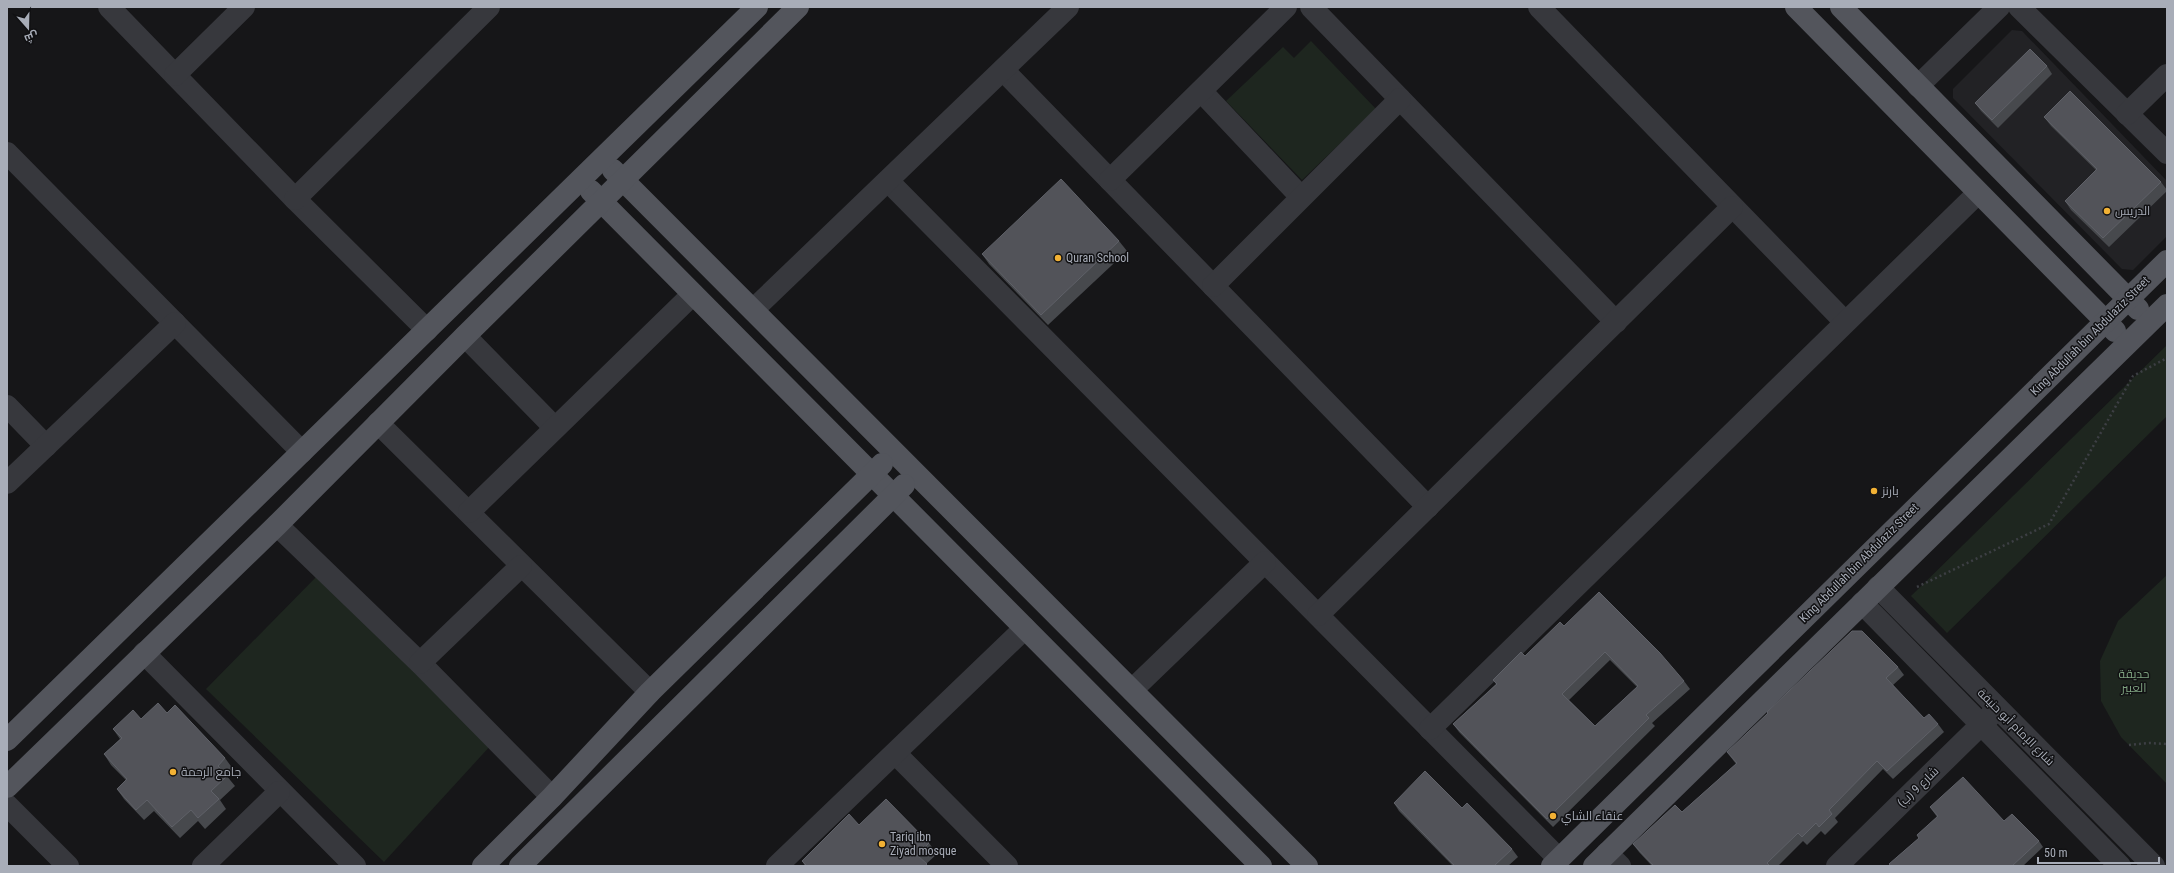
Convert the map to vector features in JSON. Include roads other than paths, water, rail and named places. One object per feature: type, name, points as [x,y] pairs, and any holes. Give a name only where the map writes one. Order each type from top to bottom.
[{"type":"main road","points":[[7,740],[757,7]]},
{"type":"main road","points":[[7,787],[277,525],[464,336],[798,7]]},
{"type":"main road","points":[[1841,7],[2150,322]]},
{"type":"main road","points":[[1798,8],[2127,344]]},
{"type":"main road","points":[[602,159],[1307,866]]},
{"type":"main road","points":[[580,180],[1261,866]]},
{"type":"main road","name":"King Abdullah bin Abdulaziz Street","points":[[1555,862],[2167,261]]},
{"type":"main road","points":[[1607,862],[1878,587],[2167,305]]},
{"type":"main road","points":[[483,866],[552,797],[650,692],[894,452]]},
{"type":"main road","points":[[523,865],[915,473]]},
{"type":"street","points":[[109,7],[295,199],[427,330]]},
{"type":"street","points":[[175,75],[244,7]]},
{"type":"street","points":[[295,199],[488,7]]},
{"type":"street","points":[[753,310],[1068,7]]},
{"type":"street","points":[[1110,180],[1286,7]]},
{"type":"street","points":[[1310,7],[1616,322]]},
{"type":"street","points":[[1539,7],[1732,207],[1846,322]]},
{"type":"street","points":[[1918,86],[1999,7]]},
{"type":"street","points":[[2019,7],[2167,154]]},
{"type":"street","points":[[1003,70],[1428,507]]},
{"type":"street","points":[[2127,114],[2167,75]]},
{"type":"street","points":[[1201,91],[1301,197]]},
{"type":"street","points":[[1213,286],[1400,99]]},
{"type":"street","points":[[7,154],[302,452]]},
{"type":"street","points":[[888,180],[1430,729],[1555,862]]},
{"type":"street","points":[[1430,729],[1978,193]]},
{"type":"street","points":[[1318,615],[1732,207]]},
{"type":"street","points":[[469,512],[693,294]]},
{"type":"street","points":[[7,484],[174,323]]},
{"type":"street","points":[[464,336],[555,428]]},
{"type":"street","points":[[7,406],[46,446]]},
{"type":"street","points":[[378,423],[650,692]]},
{"type":"street","points":[[277,525],[420,663],[552,797]]},
{"type":"street","points":[[1132,690],[1265,562]]},
{"type":"street","points":[[420,663],[521,566]]},
{"type":"street","name":"شارع الإمام أبو حنيفة","points":[[1878,587],[2154,866]]},
{"type":"street","name":"شارع الإمام أبو حنيفة","points":[[1862,603],[2120,866]]},
{"type":"street","points":[[777,866],[896,754],[1025,628]]},
{"type":"street","points":[[144,653],[279,792],[354,866]]},
{"type":"street","name":"شارع 9 (ب)","points":[[1837,866],[1998,708]]},
{"type":"street","points":[[896,754],[1007,866]]},
{"type":"street","points":[[203,866],[279,792]]},
{"type":"street","points":[[7,805],[68,866]]},
{"type":"place","name":"الدريس","points":[[2107,211]]},
{"type":"place","name":"Quran School","points":[[1058,258]]},
{"type":"place","name":"بارنز","points":[[1874,491]]},
{"type":"place","name":"جامع الرحمة","points":[[173,772]]},
{"type":"place","name":"عنقاء الشاي","points":[[1553,816]]},
{"type":"place","name":"Tariq ibn Ziyad mosque","points":[[882,844]]},
{"type":"park label","name":"حديقة العبير","points":[[2134,681]]}]
